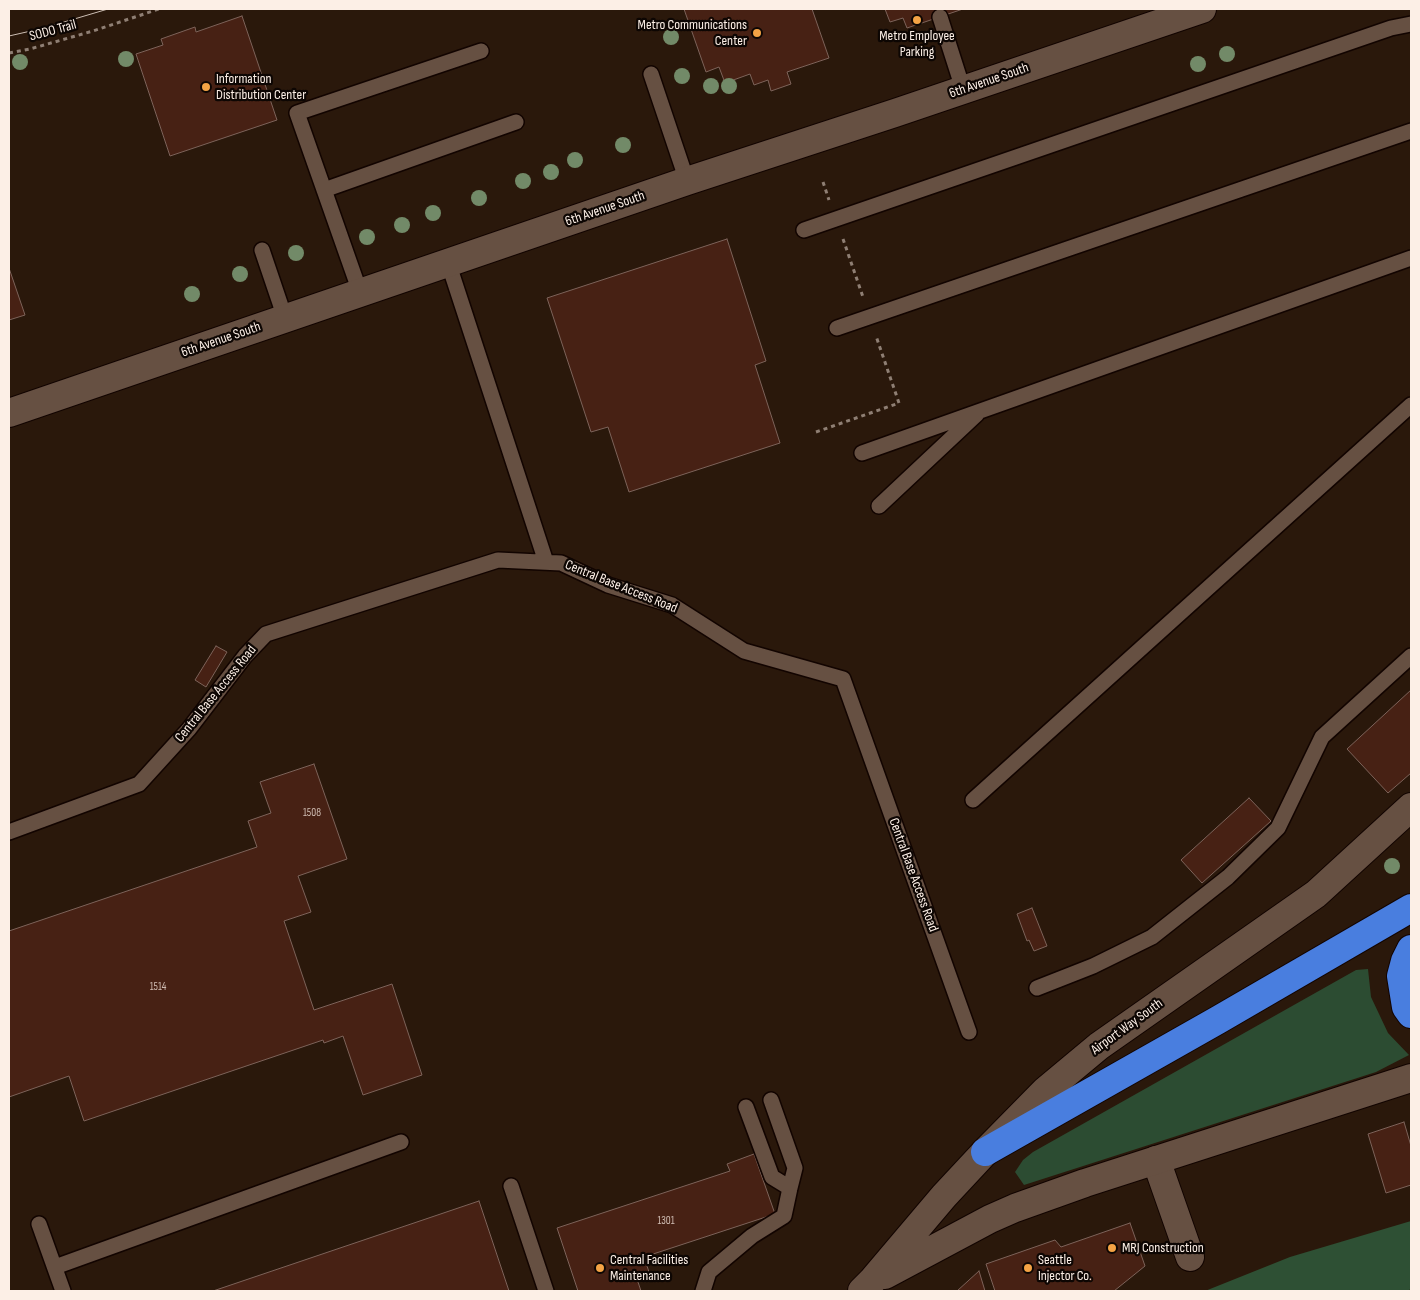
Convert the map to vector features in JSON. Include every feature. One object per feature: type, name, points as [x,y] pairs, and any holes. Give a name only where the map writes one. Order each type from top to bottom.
[{"type":"highway","points":[[985,1152],[1411,908]]},
{"type":"highway","points":[[1411,948],[1402,976],[1406,1007],[1411,1014]]},
{"type":"street","name":"6th Avenue South","points":[[9,413],[687,181],[1202,9]]},
{"type":"street","name":"Airport Way South","points":[[867,1286],[940,1201],[1045,1091],[1099,1046],[1316,894],[1411,807]]},
{"type":"street","name":"Airport Way South","points":[[867,1286],[983,1223],[1015,1208],[1156,1160],[1411,1078]]},
{"type":"street","points":[[1156,1160],[1190,1258]]},
{"type":"lane","points":[[940,17],[963,89]]},
{"type":"lane","points":[[804,230],[1391,28],[1411,24]]},
{"type":"lane","points":[[360,292],[297,113],[480,50]]},
{"type":"lane","points":[[651,74],[687,181]]},
{"type":"lane","points":[[324,190],[516,122]]},
{"type":"lane","points":[[837,328],[1411,131]]},
{"type":"lane","points":[[262,250],[285,318]]},
{"type":"lane","points":[[862,453],[1411,258]]},
{"type":"lane","points":[[448,262],[546,562]]},
{"type":"lane","points":[[973,800],[1411,405]]},
{"type":"lane","points":[[879,506],[982,410]]},
{"type":"lane","name":"Central Base Access Road","points":[[9,832],[139,784],[189,729],[245,656],[266,634],[498,560],[562,563],[608,585],[672,604],[744,651],[843,679],[969,1032]]},
{"type":"lane","points":[[1037,988],[1093,966],[1152,937],[1228,877],[1278,828],[1322,738],[1411,656]]},
{"type":"lane","points":[[702,1291],[709,1272],[752,1236],[784,1216],[795,1168],[770,1100]]},
{"type":"lane","points":[[746,1107],[772,1177],[790,1188]]},
{"type":"lane","points":[[55,1268],[401,1142]]},
{"type":"lane","points":[[511,1186],[546,1291]]},
{"type":"lane","points":[[39,1224],[63,1291]]},
{"type":"path","name":"SODO Trail","points":[[9,53],[93,32],[159,9]]},
{"type":"green space","points":[[1368,969],[1371,997],[1388,1033],[1409,1055],[1376,1072],[1024,1185],[1015,1172],[1023,1160],[1033,1152],[1356,970]]},
{"type":"green space","points":[[1411,1221],[1411,1289],[1407,1291],[1205,1291],[1290,1257]]},
{"type":"building","name":"Metro Communications Center","points":[[684,9],[812,9],[829,58],[787,72],[791,84],[771,91],[768,80],[754,85],[750,74],[725,83],[719,67],[706,72]]},
{"type":"building","name":"Metro Employee Parking","points":[[885,9],[963,9],[907,28],[903,18],[890,22]]},
{"type":"building","name":"Information Distribution Center","points":[[242,16],[277,120],[170,156],[136,54],[163,45],[161,39],[195,27],[196,32]]},
{"type":"building","points":[[727,239],[766,361],[755,365],[780,443],[629,492],[608,427],[591,432],[547,298]]},
{"type":"building","points":[[9,268],[25,315],[9,320]]},
{"type":"building","points":[[216,646],[227,652],[206,687],[195,680]]},
{"type":"building","points":[[1411,690],[1411,773],[1388,793],[1347,749]]},
{"type":"building","points":[[314,764],[347,859],[298,876],[311,912],[284,921],[314,1010],[392,984],[422,1075],[363,1095],[343,1036],[324,1043],[323,1040],[84,1121],[69,1076],[9,1097],[9,931],[257,847],[248,821],[271,813],[260,782]]},
{"type":"building","points":[[1249,798],[1271,821],[1202,883],[1181,860]]},
{"type":"building","points":[[1032,908],[1047,946],[1034,951],[1029,940],[1027,941],[1017,914]]},
{"type":"building","points":[[1404,1122],[1411,1146],[1411,1185],[1386,1193],[1368,1134]]},
{"type":"building","points":[[754,1154],[775,1214],[644,1257],[650,1275],[637,1279],[641,1291],[578,1291],[557,1228],[730,1171],[727,1164]]},
{"type":"building","points":[[479,1201],[509,1291],[213,1291]]},
{"type":"building","points":[[1130,1223],[1145,1266],[1114,1291],[995,1291],[986,1264],[1055,1240],[1061,1247]]},
{"type":"building","points":[[979,1271],[985,1291],[957,1291]]},
{"type":"tram line","points":[[9,36],[108,9]]},
{"type":"place","name":"Metro Employee Parking","points":[[917,20]]},
{"type":"place","name":"Metro Communications Center","points":[[757,33]]},
{"type":"place","name":"Information Distribution Center","points":[[206,87]]},
{"type":"place","name":"MRJ Construction","points":[[1112,1248]]},
{"type":"place","name":"Central Facilities Maintenance","points":[[600,1268]]},
{"type":"place","name":"Seattle Injector Co.","points":[[1028,1268]]}]
